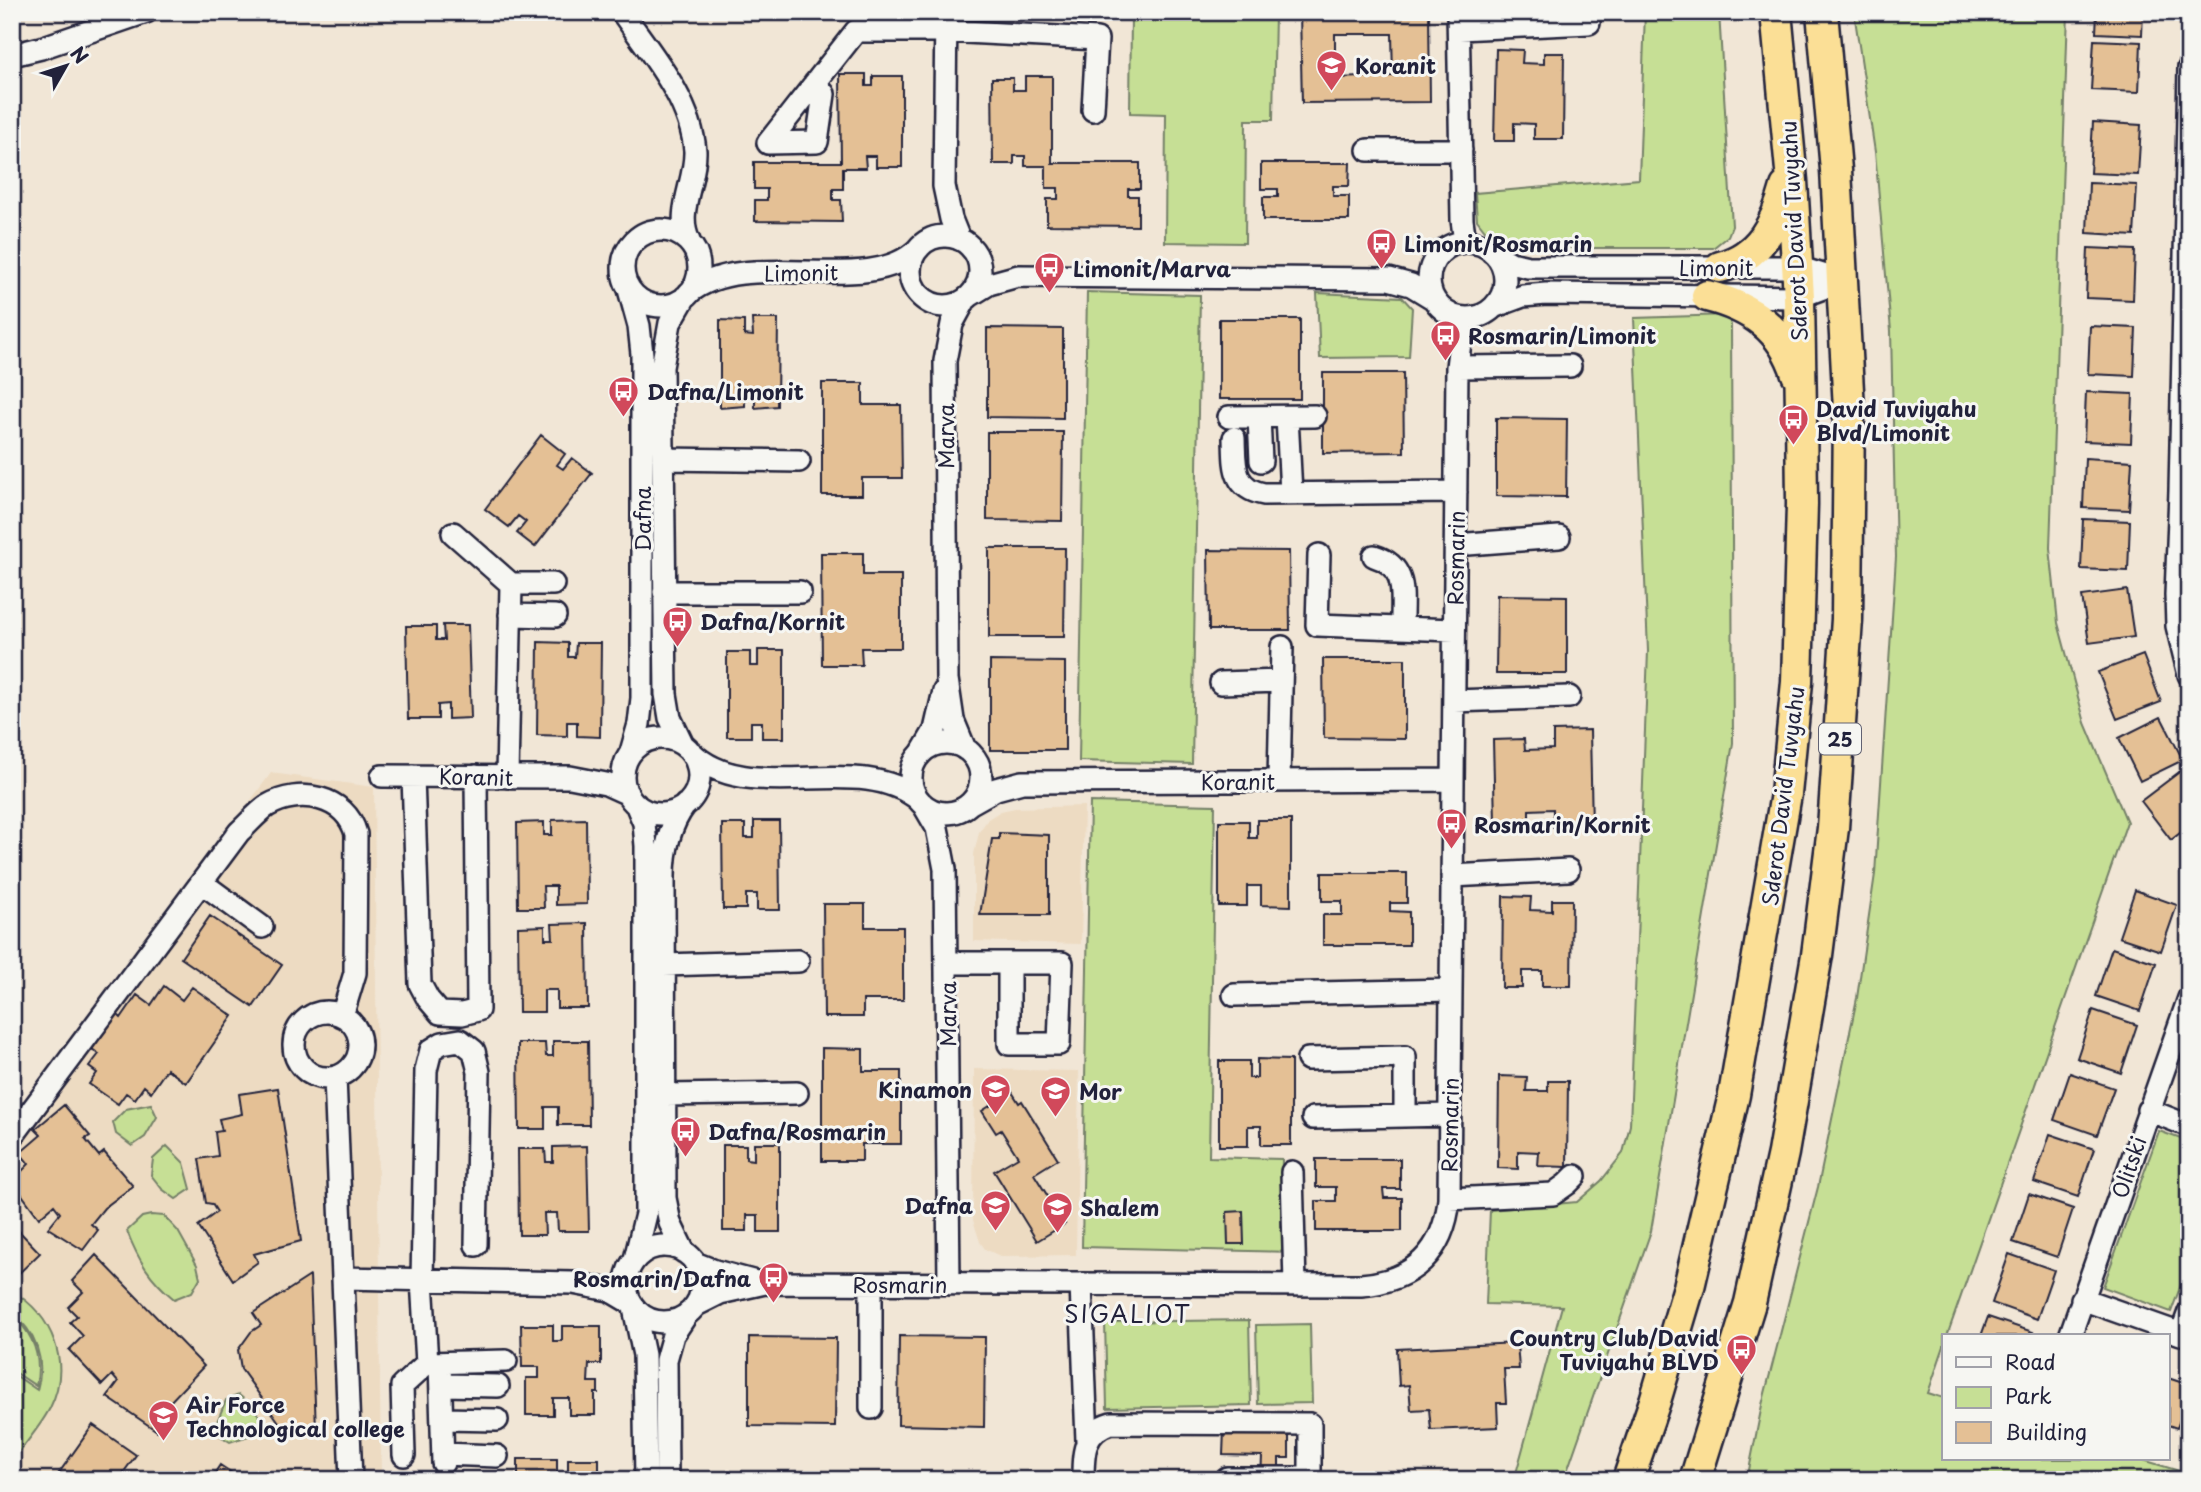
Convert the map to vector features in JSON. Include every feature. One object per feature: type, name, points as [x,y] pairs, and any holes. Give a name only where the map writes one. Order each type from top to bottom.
[{"type":"highway","name":"Sderot David Tuvyahu","points":[[1628,1474],[1689,1287],[1734,1095],[1786,794],[1797,682],[1802,504],[1801,392],[1791,170],[1776,12]]},
{"type":"highway","name":"25","points":[[1695,1480],[1705,1466],[1750,1303],[1783,1153],[1817,956],[1830,854],[1842,712],[1849,539],[1849,409],[1822,12]]},
{"type":"highway","points":[[1720,267],[1753,251],[1767,234],[1778,214],[1791,170]]},
{"type":"highway","points":[[1707,296],[1738,305],[1768,325],[1790,355],[1801,392]]},
{"type":"street","points":[[12,55],[41,48],[146,12]]},
{"type":"street","points":[[622,12],[664,73],[682,105],[691,128],[695,160],[683,221],[699,263],[699,272],[696,283],[687,295],[675,303],[657,306],[638,298],[628,286],[623,269],[625,255],[635,240],[667,220],[687,200]]},
{"type":"street","points":[[1465,242],[1462,220],[1458,21],[1589,23]]},
{"type":"street","points":[[946,22],[944,186],[951,219],[959,239],[976,254],[992,267],[1018,276]]},
{"type":"street","points":[[815,83],[856,31],[946,22],[1097,38],[1093,110]]},
{"type":"street","points":[[2189,68],[2185,491],[2176,595],[2177,626],[2189,675]]},
{"type":"street","points":[[1368,150],[1461,150]]},
{"type":"street","points":[[944,186],[934,222],[910,267],[912,281],[920,295],[942,306],[952,306],[989,284],[1018,276],[1389,279],[1411,285],[1434,299],[1447,312],[1463,318],[1481,316],[1496,306],[1504,290],[1505,278],[1500,262],[1492,252],[1477,243],[1465,242],[1448,247],[1416,270],[1389,279]]},
{"type":"street","points":[[648,232],[671,231],[691,245]]},
{"type":"street","points":[[921,246],[938,237],[959,239]]},
{"type":"street","name":"Limonit","points":[[691,245],[711,262],[738,274]]},
{"type":"street","name":"Limonit","points":[[687,295],[711,279],[738,274],[864,270],[900,263],[921,246]]},
{"type":"street","name":"Limonit","points":[[1492,252],[1511,263],[1533,267],[1797,267],[1842,281]]},
{"type":"street","points":[[968,297],[977,285],[981,272],[976,254]]},
{"type":"street","points":[[1434,299],[1429,276],[1439,255]]},
{"type":"street","name":"Limonit","points":[[864,270],[896,280],[920,295]]},
{"type":"street","name":"Limonit","points":[[1496,306],[1523,296],[1546,294],[1798,297],[1842,281]]},
{"type":"street","name":"Dafna","points":[[628,286],[640,333],[642,354],[642,698],[639,724],[630,754]]},
{"type":"street","name":"Dafna","points":[[686,748],[670,718],[666,699],[663,351],[673,317],[687,295]]},
{"type":"street","name":"Marva","points":[[920,295],[937,322],[945,361]]},
{"type":"street","name":"Marva","points":[[968,297],[952,324],[945,361],[947,679],[953,720],[970,754]]},
{"type":"street","name":"Rosmarin","points":[[689,1258],[729,1275],[765,1283],[872,1284],[1361,1285],[1376,1284],[1402,1275],[1424,1260],[1439,1239],[1449,1199],[1457,367],[1463,318]]},
{"type":"street","points":[[1457,367],[1570,366]]},
{"type":"street","points":[[1315,416],[1259,417],[1231,428],[1236,471],[1246,488],[1264,494],[1456,492]]},
{"type":"street","points":[[1259,417],[1261,461]]},
{"type":"street","points":[[1286,417],[1291,493]]},
{"type":"street","points":[[663,459],[799,461]]},
{"type":"street","points":[[453,533],[511,584],[553,584]]},
{"type":"street","points":[[1455,545],[1559,537]]},
{"type":"street","points":[[1319,555],[1317,625],[1454,629]]},
{"type":"street","points":[[1374,556],[1392,564],[1399,573],[1402,628]]},
{"type":"street","points":[[507,777],[511,584]]},
{"type":"street","points":[[664,592],[800,592]]},
{"type":"street","points":[[510,615],[555,616]]},
{"type":"street","points":[[1279,780],[1282,647]]},
{"type":"street","name":"Marva","points":[[918,757],[937,723],[947,679]]},
{"type":"street","points":[[1221,684],[1281,681]]},
{"type":"street","points":[[1454,701],[1569,696]]},
{"type":"street","points":[[646,1480],[644,1355],[625,1283],[646,1214],[646,865],[644,823],[623,773],[630,754],[644,741],[655,738],[672,739],[705,763],[745,776],[866,779],[902,789],[942,813],[967,806],[976,797],[981,771],[970,754],[949,743],[928,748],[898,770],[866,779]]},
{"type":"street","points":[[667,1480],[666,1360],[673,1335],[692,1309],[702,1285],[672,1229],[666,1204],[665,858],[673,826],[696,791],[699,779],[699,768],[686,748]]},
{"type":"street","name":"Koranit","points":[[570,777],[610,768],[630,754]]},
{"type":"street","name":"Koranit","points":[[970,754],[991,770],[1022,782]]},
{"type":"street","points":[[918,757],[911,780],[913,791],[921,802]]},
{"type":"street","name":"Koranit","points":[[382,776],[570,777],[606,784],[632,799]]},
{"type":"street","points":[[413,776],[420,984],[440,1013],[462,1014],[478,1010],[476,776]]},
{"type":"street","points":[[632,799],[646,810],[664,814],[675,811],[707,788],[745,776]]},
{"type":"street","name":"Koranit","points":[[967,806],[996,789],[1022,782],[1453,780]]},
{"type":"street","points":[[12,1137],[239,832],[266,807],[293,796],[321,799],[346,813],[353,821],[356,834],[355,973],[342,1016]]},
{"type":"street","name":"Marva","points":[[921,802],[937,828],[945,869],[949,1284]]},
{"type":"street","name":"Marva","points":[[945,869],[953,830],[967,806]]},
{"type":"street","points":[[1452,876],[1568,870]]},
{"type":"street","points":[[202,883],[262,928]]},
{"type":"street","points":[[664,965],[798,961]]},
{"type":"street","points":[[946,963],[1009,963],[1062,963],[1059,1044],[1009,1044],[1009,963]]},
{"type":"street","points":[[1234,995],[1451,990]]},
{"type":"street","name":"Olitski","points":[[2071,1334],[2189,998]]},
{"type":"street","points":[[321,1013],[342,1016],[356,1030],[360,1049],[352,1067],[335,1077],[314,1076],[299,1062],[295,1041],[303,1023],[311,1016],[321,1013]]},
{"type":"street","points":[[476,1245],[479,1072],[474,1051],[460,1040],[442,1043],[431,1050],[426,1070],[422,1280],[434,1363],[441,1385],[443,1459],[496,1456]]},
{"type":"street","points":[[1308,1059],[1405,1057],[1405,1116]]},
{"type":"street","points":[[335,1077],[348,1473]]},
{"type":"street","points":[[665,1095],[797,1093]]},
{"type":"street","points":[[2148,1110],[2189,1126]]},
{"type":"street","points":[[1313,1118],[1449,1115]]},
{"type":"street","points":[[1292,1172],[1295,1285]]},
{"type":"street","points":[[1449,1199],[1553,1194],[1575,1176]]},
{"type":"street","points":[[573,1283],[609,1277],[645,1251],[656,1247],[673,1248],[689,1258]]},
{"type":"street","points":[[343,1278],[573,1283],[609,1290],[648,1319],[660,1322],[674,1321],[692,1309]]},
{"type":"street","name":"Rosmarin","points":[[692,1309],[720,1293],[765,1283]]},
{"type":"street","points":[[871,1408],[872,1284]]},
{"type":"street","points":[[1082,1284],[1087,1441],[1083,1457],[1083,1480]]},
{"type":"street","points":[[2082,1299],[2181,1334],[2189,1312]]},
{"type":"street","points":[[404,1455],[402,1386],[434,1363],[506,1361]]},
{"type":"street","points":[[441,1385],[498,1386]]},
{"type":"street","points":[[442,1419],[497,1420]]},
{"type":"street","points":[[1087,1441],[1100,1427],[1123,1421],[1310,1424],[1310,1479],[1227,1480]]},
{"type":"shaded area","points":[[271,773],[374,787],[381,1480],[12,1480],[12,1122]]},
{"type":"shaded area","points":[[1084,806],[1081,944],[974,941],[974,854],[979,832],[988,819],[1001,811],[1015,808]]},
{"type":"shaded area","points":[[974,1069],[1079,1071],[1076,1255],[1000,1256],[985,1249],[980,1242],[973,1220]]},
{"type":"green space","points":[[1149,12],[1275,12],[1273,120],[1246,120],[1245,243],[1165,242],[1166,114],[1130,113],[1131,15],[1148,15]]},
{"type":"green space","points":[[1645,12],[1719,12],[1732,226],[1728,236],[1713,248],[1526,248],[1494,242],[1477,220],[1475,193],[1639,179]]},
{"type":"green space","points":[[1854,12],[2068,12],[2050,548],[2058,623],[2085,723],[2127,822],[1948,1334],[1942,1334],[1942,1352],[1928,1393],[1942,1397],[1942,1460],[2143,1460],[2189,1474],[2189,1480],[1747,1480],[1762,1405],[1818,1187],[1857,998],[1875,874],[1896,557],[1891,331],[1875,152]]},
{"type":"green space","points":[[1087,292],[1200,295],[1192,764],[1079,761]]},
{"type":"green space","points":[[1317,293],[1402,297],[1412,308],[1409,357],[1320,358]]},
{"type":"green space","points":[[1727,315],[1731,325],[1733,743],[1651,1231],[1564,1480],[1511,1480],[1515,1477],[1562,1306],[1486,1304],[1490,1210],[1577,1202],[1601,1181],[1623,1153],[1630,1125],[1648,651],[1634,318]]},
{"type":"green space","points":[[1090,802],[1215,805],[1209,1157],[1282,1159],[1281,1227],[1294,1228],[1294,1252],[1082,1247]]},
{"type":"green space","points":[[151,1104],[157,1117],[145,1137],[132,1146],[116,1134],[113,1122],[126,1109]]},
{"type":"green space","points":[[2159,1131],[2189,1142],[2189,1263],[2171,1312],[2103,1287]]},
{"type":"green space","points":[[167,1146],[184,1163],[191,1189],[176,1199],[162,1189],[151,1175],[153,1159]]},
{"type":"green space","points":[[164,1216],[178,1231],[197,1265],[200,1278],[192,1292],[174,1299],[151,1276],[136,1251],[127,1231],[142,1217]]},
{"type":"green space","points":[[12,1291],[38,1313],[48,1327],[55,1342],[59,1375],[50,1408],[12,1461],[12,1373],[37,1390],[40,1368],[33,1338],[12,1313]]},
{"type":"green space","points":[[12,1315],[31,1338],[37,1356],[36,1386],[12,1370]]},
{"type":"green space","points":[[1249,1320],[1251,1405],[1107,1408],[1105,1322]]},
{"type":"green space","points":[[1310,1324],[1312,1403],[1258,1404],[1256,1325]]},
{"type":"green space","points":[[239,1395],[252,1406],[266,1425],[251,1435],[230,1442],[219,1435],[216,1424],[226,1400]]},
{"type":"building","points":[[1300,12],[1429,12],[1430,102],[1302,103]],"holes":[[[1335,34],[1392,34],[1393,76],[1335,78]]]},
{"type":"building","points":[[2097,12],[2143,12],[2142,35],[2096,33]]},
{"type":"building","points":[[2094,40],[2141,42],[2139,92],[2091,90]]},
{"type":"building","points":[[1496,49],[1523,50],[1522,63],[1544,64],[1544,53],[1564,53],[1563,139],[1534,139],[1534,124],[1514,123],[1514,141],[1494,141]]},
{"type":"building","points":[[840,74],[866,74],[866,86],[873,86],[873,76],[902,76],[902,167],[876,167],[876,156],[865,156],[866,168],[843,168],[843,189],[833,189],[833,200],[841,200],[842,222],[755,221],[755,200],[767,200],[767,189],[754,189],[754,162],[841,162]]},
{"type":"building","points":[[1025,76],[1052,76],[1052,163],[1140,163],[1140,189],[1128,189],[1128,196],[1138,196],[1138,226],[1047,225],[1047,199],[1058,199],[1058,188],[1046,188],[1046,166],[1025,166],[1025,156],[1014,156],[1014,164],[993,164],[992,78],[1013,78],[1013,90],[1025,90]]},
{"type":"building","points":[[2093,122],[2141,125],[2138,175],[2090,173]]},
{"type":"building","points":[[1261,163],[1350,163],[1349,186],[1333,186],[1333,196],[1349,196],[1349,220],[1263,220],[1263,197],[1278,197],[1278,189],[1261,189]]},
{"type":"building","points":[[2089,183],[2137,185],[2134,236],[2087,233]]},
{"type":"building","points":[[2088,248],[2135,250],[2133,300],[2086,298]]},
{"type":"building","points":[[752,319],[778,319],[777,406],[755,408],[755,391],[745,391],[745,406],[720,408],[720,320],[744,321],[744,335],[753,336]]},
{"type":"building","points":[[1219,319],[1300,319],[1300,399],[1219,399]]},
{"type":"building","points":[[2090,326],[2136,328],[2134,376],[2088,374]]},
{"type":"building","points":[[987,328],[1063,329],[1063,418],[987,417]]},
{"type":"building","points":[[1323,373],[1403,373],[1404,452],[1323,453]]},
{"type":"building","points":[[822,383],[863,383],[863,405],[901,405],[902,478],[862,478],[862,495],[822,495]]},
{"type":"building","points":[[2086,392],[2133,394],[2131,443],[2084,441]]},
{"type":"building","points":[[1496,418],[1567,419],[1566,497],[1496,496]]},
{"type":"building","points":[[987,432],[1063,432],[1062,521],[987,520]]},
{"type":"building","points":[[541,435],[565,454],[557,465],[563,469],[572,458],[592,473],[535,547],[517,533],[526,522],[518,516],[509,527],[485,509]]},
{"type":"building","points":[[2085,458],[2132,461],[2129,510],[2083,508]]},
{"type":"building","points":[[2083,519],[2130,521],[2128,571],[2081,569]]},
{"type":"building","points":[[989,548],[1065,548],[1064,637],[989,637]]},
{"type":"building","points":[[1208,550],[1289,551],[1290,630],[1209,630]]},
{"type":"building","points":[[821,553],[863,553],[863,575],[901,575],[901,648],[861,648],[862,665],[822,665]]},
{"type":"building","points":[[2127,590],[2134,637],[2089,643],[2082,596]]},
{"type":"building","points":[[1497,595],[1567,596],[1567,674],[1496,674]]},
{"type":"building","points":[[443,625],[468,625],[471,718],[448,719],[448,704],[438,705],[438,719],[408,719],[406,626],[436,626],[436,640],[444,640]]},
{"type":"building","points":[[538,642],[568,643],[568,657],[575,657],[576,643],[601,643],[600,737],[577,736],[577,722],[567,722],[567,736],[537,735]]},
{"type":"building","points":[[758,650],[784,650],[784,738],[762,738],[762,722],[751,722],[751,737],[727,737],[727,652],[750,652],[750,666],[758,666]]},
{"type":"building","points":[[2143,655],[2161,702],[2117,719],[2098,672]]},
{"type":"building","points":[[1323,659],[1405,659],[1405,739],[1324,738]]},
{"type":"building","points":[[990,661],[1065,662],[1065,750],[990,750]]},
{"type":"building","points":[[2161,717],[2183,760],[2140,781],[2119,738]]},
{"type":"building","points":[[1590,730],[1592,827],[1553,827],[1553,809],[1529,810],[1529,821],[1495,822],[1493,740],[1524,739],[1525,750],[1553,749],[1553,731]]},
{"type":"building","points":[[2182,770],[2189,780],[2189,826],[2171,840],[2141,801]]},
{"type":"building","points":[[586,819],[587,904],[556,905],[556,886],[543,886],[544,908],[518,908],[517,823],[544,822],[544,835],[552,835],[552,820]]},
{"type":"building","points":[[1257,820],[1291,820],[1291,906],[1261,905],[1261,886],[1247,886],[1247,906],[1219,906],[1219,821],[1249,821],[1249,838],[1257,838]]},
{"type":"building","points":[[754,821],[779,821],[780,910],[757,910],[757,894],[746,894],[746,909],[723,909],[722,824],[745,824],[745,838],[754,838]]},
{"type":"building","points":[[999,833],[1049,835],[1049,915],[980,915],[992,839],[999,839]]},
{"type":"building","points":[[1322,873],[1407,873],[1407,903],[1390,903],[1390,911],[1409,912],[1409,945],[1323,945],[1323,915],[1342,915],[1342,901],[1322,901]]},
{"type":"building","points":[[2135,890],[2177,905],[2161,951],[2119,937]]},
{"type":"building","points":[[1503,896],[1531,897],[1530,910],[1552,911],[1552,900],[1572,900],[1571,986],[1542,986],[1542,971],[1522,971],[1522,988],[1502,988]]},
{"type":"building","points":[[823,904],[865,904],[865,927],[903,927],[903,1000],[863,1000],[863,1017],[824,1017]]},
{"type":"building","points":[[210,916],[282,965],[253,1007],[181,958]]},
{"type":"building","points":[[587,923],[588,1008],[557,1008],[557,990],[544,990],[544,1012],[519,1012],[518,927],[545,926],[545,939],[553,939],[552,924]]},
{"type":"building","points":[[2112,948],[2156,963],[2140,1011],[2096,996]]},
{"type":"building","points":[[164,986],[182,1000],[192,987],[233,1016],[186,1083],[167,1069],[151,1092],[144,1086],[135,1099],[126,1093],[118,1104],[89,1084],[97,1073],[89,1067],[99,1054],[92,1049],[117,1014],[121,1018],[137,995],[151,1005]]},
{"type":"building","points":[[2093,1010],[2137,1025],[2121,1073],[2077,1058]]},
{"type":"building","points":[[553,1041],[588,1041],[589,1125],[558,1125],[558,1107],[545,1107],[545,1129],[519,1129],[518,1043],[545,1043],[546,1056],[553,1056]]},
{"type":"building","points":[[822,1048],[863,1049],[863,1071],[901,1071],[901,1144],[862,1144],[862,1161],[822,1161]]},
{"type":"building","points":[[1257,1059],[1291,1060],[1291,1145],[1261,1145],[1261,1126],[1248,1126],[1248,1146],[1219,1146],[1219,1061],[1249,1061],[1249,1078],[1257,1078]]},
{"type":"building","points":[[2070,1073],[2114,1088],[2097,1135],[2054,1120]]},
{"type":"building","points":[[1499,1076],[1527,1077],[1526,1091],[1548,1091],[1548,1081],[1568,1081],[1567,1167],[1538,1166],[1539,1152],[1518,1151],[1518,1169],[1498,1168]]},
{"type":"building","points":[[278,1088],[301,1241],[254,1254],[258,1262],[233,1280],[198,1226],[217,1212],[212,1204],[206,1203],[199,1159],[218,1156],[215,1132],[222,1131],[219,1119],[242,1114],[239,1094]]},
{"type":"building","points":[[1012,1092],[1019,1103],[1022,1101],[1058,1159],[1034,1174],[1065,1224],[1037,1241],[994,1171],[1018,1157],[1001,1130],[996,1133],[982,1111]]},
{"type":"building","points":[[64,1105],[90,1136],[85,1139],[99,1156],[104,1152],[133,1186],[104,1208],[91,1224],[98,1230],[83,1250],[48,1228],[60,1213],[54,1205],[39,1218],[12,1181],[29,1164],[20,1153],[41,1135],[35,1129]]},
{"type":"building","points":[[2050,1134],[2094,1149],[2078,1197],[2034,1182]]},
{"type":"building","points":[[754,1143],[780,1143],[780,1232],[758,1232],[758,1215],[747,1215],[747,1231],[723,1231],[723,1145],[746,1145],[746,1159],[754,1160]]},
{"type":"building","points":[[587,1146],[589,1231],[558,1231],[557,1213],[544,1213],[545,1235],[519,1235],[518,1149],[545,1149],[546,1162],[553,1162],[553,1147]]},
{"type":"building","points":[[1316,1159],[1400,1159],[1400,1189],[1383,1189],[1384,1198],[1402,1198],[1402,1231],[1316,1231],[1316,1201],[1336,1201],[1336,1187],[1316,1187]]},
{"type":"building","points":[[2029,1194],[2073,1209],[2057,1257],[2013,1242]]},
{"type":"building","points":[[1243,1211],[1244,1244],[1228,1244],[1227,1212]]},
{"type":"building","points":[[19,1231],[40,1253],[12,1280],[12,1238]]},
{"type":"building","points":[[2009,1254],[2054,1270],[2037,1319],[1992,1303]]},
{"type":"building","points":[[96,1255],[204,1366],[167,1405],[173,1412],[157,1431],[107,1397],[118,1382],[112,1375],[102,1385],[69,1350],[83,1336],[70,1322],[77,1316],[68,1307],[83,1292],[72,1281]]},
{"type":"building","points":[[310,1276],[316,1429],[286,1432],[241,1369],[238,1350],[251,1332],[261,1325],[253,1313]]},
{"type":"building","points":[[1988,1317],[2033,1332],[2032,1334],[1982,1334]]},
{"type":"building","points":[[521,1325],[553,1325],[553,1341],[562,1341],[562,1326],[601,1326],[601,1364],[589,1364],[588,1382],[598,1382],[595,1415],[569,1415],[569,1398],[553,1398],[553,1415],[526,1415],[526,1378],[539,1378],[539,1367],[522,1367]]},
{"type":"building","points":[[899,1336],[985,1337],[984,1427],[898,1425]]},
{"type":"building","points":[[749,1337],[836,1338],[835,1427],[749,1426]]},
{"type":"building","points":[[1517,1343],[1519,1369],[1504,1369],[1506,1403],[1497,1403],[1498,1427],[1431,1430],[1429,1409],[1411,1410],[1409,1385],[1399,1386],[1397,1349]]},
{"type":"building","points":[[2170,1379],[2189,1385],[2189,1394],[2177,1428],[2170,1426]]},
{"type":"building","points":[[93,1425],[136,1455],[118,1480],[54,1480]]},
{"type":"building","points":[[1224,1430],[1289,1431],[1289,1458],[1279,1458],[1279,1480],[1261,1480],[1262,1456],[1223,1455]]},
{"type":"building","points":[[518,1459],[557,1459],[557,1473],[568,1473],[568,1459],[599,1459],[599,1480],[518,1480]]},
{"type":"building","points":[[220,1465],[241,1479],[210,1480]]},
{"type":"place","name":"Koranit","points":[[1332,92]]},
{"type":"place","name":"Limonit/Rosmarin","points":[[1381,270]]},
{"type":"place","name":"Limonit/Marva","points":[[1050,295]]},
{"type":"place","name":"Rosmarin/Limonit","points":[[1445,362]]},
{"type":"place","name":"Dafna/Limonit","points":[[624,418]]},
{"type":"place","name":"David Tuviyahu Blvd/Limonit","points":[[1793,447]]},
{"type":"place","name":"Dafna/Kornit","points":[[677,648]]},
{"type":"place","name":"Rosmarin/Kornit","points":[[1451,851]]},
{"type":"place","name":"Kinamon","points":[[995,1116]]},
{"type":"place","name":"Mor","points":[[1056,1118]]},
{"type":"place","name":"Dafna/Rosmarin","points":[[685,1158]]},
{"type":"place","name":"Dafna","points":[[996,1232]]},
{"type":"place","name":"Shalem","points":[[1057,1234]]},
{"type":"place","name":"Rosmarin/Dafna","points":[[774,1305]]},
{"type":"place","name":"Country Club/David Tuviyahu BLVD","points":[[1742,1376]]},
{"type":"place","name":"Air Force Technological college","points":[[163,1443]]},
{"type":"district","name":"SIGALIOT","points":[[1128,1313]]}]
